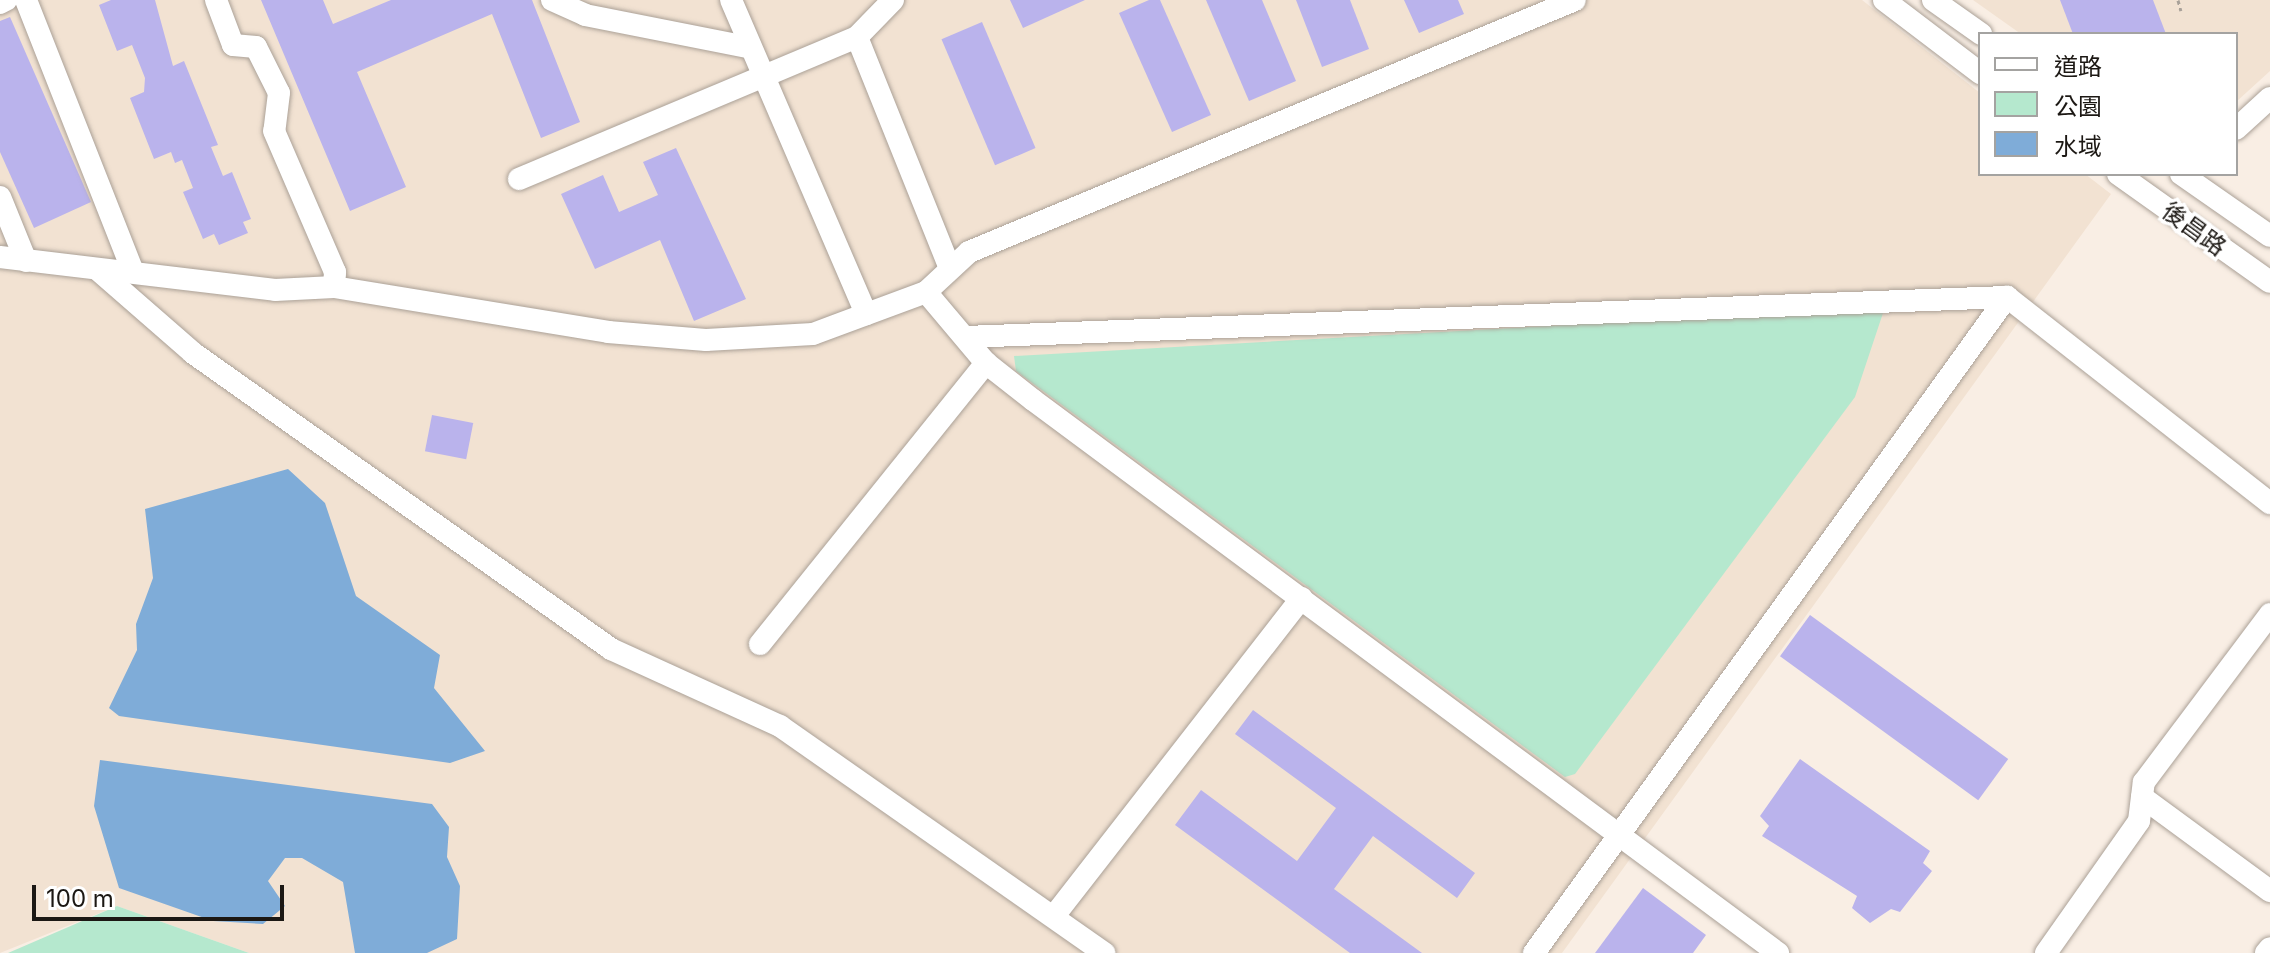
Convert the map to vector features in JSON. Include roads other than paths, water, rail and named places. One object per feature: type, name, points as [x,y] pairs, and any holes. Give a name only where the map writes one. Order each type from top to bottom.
[{"type":"street","points":[[0,3],[6,0]]},
{"type":"street","points":[[26,0],[133,272]]},
{"type":"street","points":[[216,0],[233,45],[256,47],[279,93],[274,131],[335,272],[334,287]]},
{"type":"street","points":[[552,0],[585,15],[751,48]]},
{"type":"street","points":[[731,0],[866,314]]},
{"type":"street","points":[[519,179],[857,37],[893,0]]},
{"type":"street","points":[[0,257],[275,290],[334,287],[608,332],[706,340],[813,334],[926,292],[969,252],[1575,0]]},
{"type":"street","points":[[1884,0],[1978,71]]},
{"type":"street","points":[[1933,0],[1978,32]]},
{"type":"street","points":[[857,37],[950,268]]},
{"type":"street","points":[[2238,127],[2270,98]]},
{"type":"street","name":"後昌路","points":[[2121,176],[2270,282]]},
{"type":"street","points":[[2165,208],[2186,176]]},
{"type":"street","name":"後昌路","points":[[2188,176],[2270,236]]},
{"type":"street","points":[[0,197],[26,261]]},
{"type":"street","points":[[98,270],[193,353],[611,649],[780,726],[1104,953]]},
{"type":"street","points":[[926,292],[986,363],[1778,953]]},
{"type":"street","points":[[965,337],[2007,297],[2270,503]]},
{"type":"street","points":[[1534,953],[2007,297]]},
{"type":"street","points":[[760,644],[986,363]]},
{"type":"street","points":[[1054,916],[1302,598]]},
{"type":"street","points":[[2046,953],[2139,821],[2144,782],[2270,614]]},
{"type":"street","points":[[2142,797],[2270,891]]},
{"type":"street","points":[[2266,953],[2270,948]]},
{"type":"water","points":[[288,469],[325,503],[356,596],[440,655],[434,688],[485,751],[450,763],[119,716],[109,708],[137,650],[136,624],[153,578],[145,509]]},
{"type":"water","points":[[100,760],[432,804],[449,827],[447,857],[460,886],[457,939],[427,953],[355,953],[343,882],[302,858],[285,858],[268,881],[285,906],[263,924],[213,921],[119,888],[94,806]]}]
